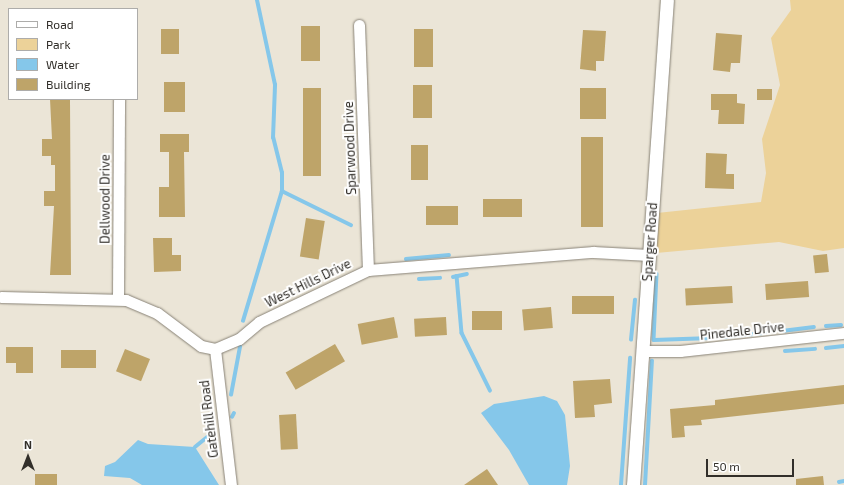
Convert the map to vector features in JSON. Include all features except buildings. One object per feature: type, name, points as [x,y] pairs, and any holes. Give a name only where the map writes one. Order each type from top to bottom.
[{"type":"street","name":"Sparger Road","points":[[633,485],[667,0]]},
{"type":"street","name":"Sparwood Drive","points":[[359,25],[368,270]]},
{"type":"street","name":"Dellwood Drive","points":[[118,299],[119,100]]},
{"type":"street","name":"West Hills Drive","points":[[215,349],[228,345],[259,322],[368,270],[593,252],[649,255]]},
{"type":"street","points":[[1,297],[118,299],[157,313],[187,338],[215,349]]},
{"type":"street","name":"Pinedale Drive","points":[[642,351],[680,351],[844,333]]},
{"type":"street","name":"Gatehill Road","points":[[215,349],[231,485]]},
{"type":"green space","points":[[790,0],[844,0],[844,248],[823,251],[779,242],[656,253],[657,213],[761,202],[766,173],[762,139],[780,85],[771,38],[791,10]]},
{"type":"water","points":[[544,396],[557,401],[565,415],[570,466],[567,485],[529,485],[509,450],[481,413],[494,404]]},
{"type":"water","points":[[138,440],[148,444],[195,447],[219,485],[142,485],[130,478],[104,476],[105,466],[115,462]]},
{"type":"waterway","points":[[243,321],[282,191],[282,173],[273,138],[275,85],[257,0]]},
{"type":"waterway","points":[[282,191],[351,225]]},
{"type":"waterway","points":[[406,259],[449,255]]},
{"type":"waterway","points":[[453,277],[467,274]]},
{"type":"waterway","points":[[657,274],[654,340],[712,338]]},
{"type":"waterway","points":[[457,276],[462,333],[490,390]]},
{"type":"waterway","points":[[419,279],[440,278]]},
{"type":"waterway","points":[[631,340],[635,300]]},
{"type":"waterway","points":[[826,326],[841,325]]},
{"type":"waterway","points":[[782,331],[814,327]]},
{"type":"waterway","points":[[724,337],[765,333]]},
{"type":"waterway","points":[[826,348],[844,346]]},
{"type":"waterway","points":[[231,395],[240,347]]},
{"type":"waterway","points":[[785,351],[815,349]]},
{"type":"waterway","points":[[621,485],[630,358]]},
{"type":"waterway","points":[[645,485],[652,361]]},
{"type":"waterway","points":[[232,417],[234,413]]},
{"type":"waterway","points":[[195,447],[212,433]]},
{"type":"waterway","points":[[839,482],[844,481]]}]
